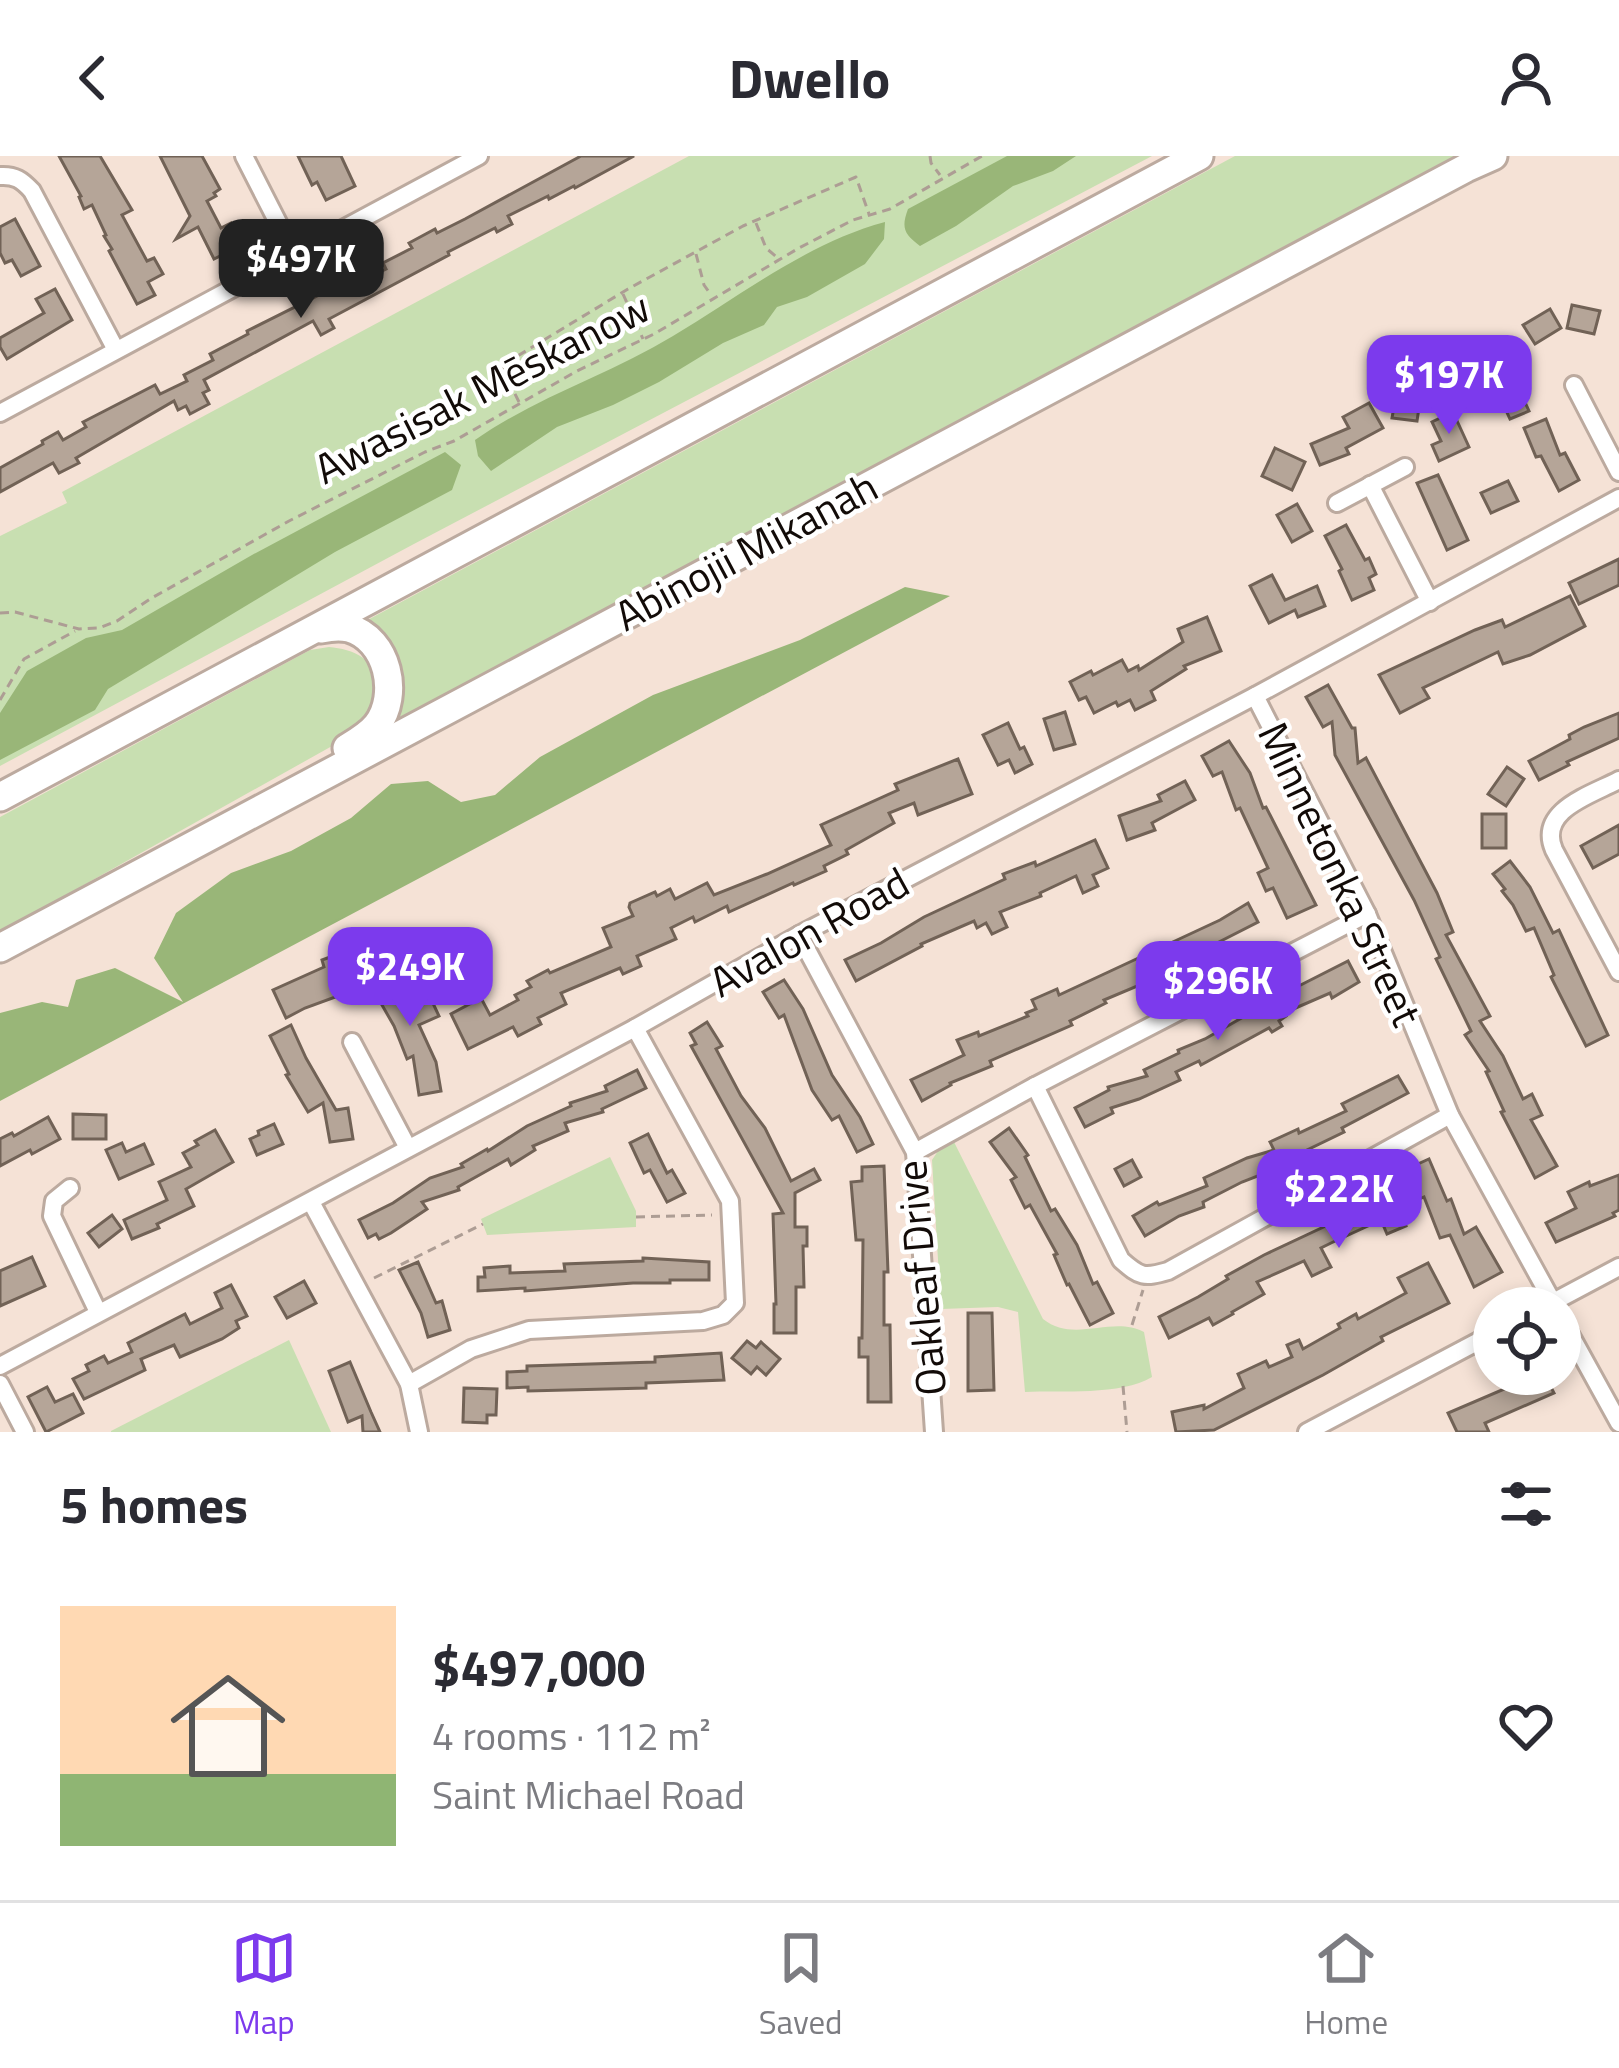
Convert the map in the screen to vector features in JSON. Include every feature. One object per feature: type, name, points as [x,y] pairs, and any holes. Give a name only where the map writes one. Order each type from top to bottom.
[{"type":"main road","points":[[0,797],[1199,156]]},
{"type":"main road","name":"Abinojii Mikanah","points":[[0,948],[1493,156]]},
{"type":"main road","points":[[148,868],[379,724],[389,696],[380,654],[352,629],[335,626],[309,632]]},
{"type":"street","points":[[244,156],[294,254]]},
{"type":"street","points":[[0,413],[478,156]]},
{"type":"street","points":[[0,176],[22,180],[32,191],[116,350]]},
{"type":"street","points":[[1574,386],[1619,472]]},
{"type":"street","points":[[1336,503],[1405,467]]},
{"type":"street","points":[[1370,485],[1430,602]]},
{"type":"street","name":"Avalon Road","points":[[0,1366],[1619,498]]},
{"type":"street","name":"Minnetonka Street","points":[[1255,696],[1367,914],[1450,1115],[1540,1287]]},
{"type":"street","points":[[1619,780],[1564,809],[1549,828],[1554,850],[1619,972]]},
{"type":"street","points":[[915,1152],[1367,914]]},
{"type":"street","name":"Oakleaf Drive","points":[[799,935],[915,1152],[934,1432]]},
{"type":"street","points":[[409,1384],[470,1349],[529,1330],[703,1321],[723,1315],[735,1303],[730,1201],[635,1028]]},
{"type":"street","points":[[352,1042],[408,1148]]},
{"type":"street","points":[[1035,1086],[1121,1260],[1147,1277],[1168,1270],[1450,1115]]},
{"type":"street","points":[[70,1188],[54,1201],[52,1216],[98,1312]]},
{"type":"street","points":[[311,1202],[409,1384],[419,1432]]},
{"type":"street","points":[[1581,1291],[1619,1267]]},
{"type":"street","points":[[1307,1432],[1473,1344]]},
{"type":"street","name":"Minnetonka Street","points":[[1581,1359],[1619,1424]]},
{"type":"street","points":[[0,1384],[25,1432]]},
{"type":"path","points":[[930,156],[941,177]]},
{"type":"path","name":"Awasisak Mēskanow","points":[[0,700],[24,659],[79,629],[117,621],[251,541],[454,441],[836,228],[890,209],[982,156]]},
{"type":"path","points":[[520,404],[501,366],[695,252],[856,177],[869,215]]},
{"type":"path","points":[[755,221],[766,248],[779,259]]},
{"type":"path","points":[[695,252],[712,297]]},
{"type":"path","points":[[622,293],[643,339]]},
{"type":"path","points":[[0,613],[15,612],[79,629]]},
{"type":"path","points":[[636,1216],[731,1214]]},
{"type":"path","points":[[356,1287],[483,1224]]},
{"type":"path","points":[[1132,1325],[1147,1277]]},
{"type":"path","points":[[1124,1386],[1127,1432]]},
{"type":"green space","points":[[689,156],[1152,156],[0,766],[0,536],[67,503],[62,492]]},
{"type":"green space","points":[[1007,156],[1076,156],[1053,171],[1013,186],[920,246],[910,238],[905,230],[908,209]]},
{"type":"green space","points":[[1235,156],[1475,156],[392,730],[362,623]]},
{"type":"green space","points":[[885,222],[884,239],[865,264],[807,297],[777,307],[764,325],[613,405],[557,427],[491,471],[478,456],[475,440],[498,425],[649,350],[802,256]]},
{"type":"green space","points":[[445,452],[461,465],[452,490],[335,552],[108,689],[95,710],[0,760],[0,713],[27,671],[86,638],[122,630]]},
{"type":"green space","points":[[905,587],[950,596],[0,1101],[0,1013],[42,1002],[68,1007],[76,980],[115,968],[183,1002],[154,958],[176,913],[231,873],[291,851],[351,818],[391,784],[428,781],[461,802],[495,795],[540,757],[653,695],[800,640]]},
{"type":"green space","points":[[329,647],[355,653],[374,670],[378,692],[366,727],[0,932],[0,817],[310,650]]},
{"type":"green space","points":[[954,1142],[1043,1319],[1067,1329],[1119,1326],[1144,1332],[1152,1377],[1108,1390],[1025,1392],[1018,1312],[998,1307],[941,1309],[932,1160]]},
{"type":"green space","points":[[610,1157],[636,1211],[636,1227],[487,1235],[481,1219]]},
{"type":"green space","points":[[289,1340],[331,1432],[111,1432],[111,1431]]},
{"type":"building","points":[[59,156],[100,156],[132,210],[122,215],[147,261],[154,258],[163,274],[148,282],[155,295],[137,304],[92,205],[84,209]]},
{"type":"building","points":[[160,156],[202,156],[220,189],[207,201],[221,228],[231,223],[240,243],[214,259],[198,227],[176,239],[190,216]]},
{"type":"building","points":[[298,156],[341,156],[355,186],[326,200],[317,182],[312,185]]},
{"type":"building","points":[[581,156],[634,156],[508,216],[512,224],[448,252],[329,319],[334,328],[321,335],[313,321],[204,380],[209,390],[203,393],[209,404],[190,414],[186,406],[178,410],[174,401],[76,458],[79,463],[59,473],[53,463],[0,492],[0,468],[42,441],[58,432],[63,440],[86,427],[83,422],[155,385],[160,394],[187,381],[184,375],[213,360],[210,354],[247,331],[341,284],[344,289],[386,269],[383,263],[412,248],[409,243],[465,219]]},
{"type":"building","points":[[15,219],[40,266],[21,276],[12,260],[5,263],[0,253],[0,227]]},
{"type":"building","points":[[55,289],[72,320],[7,359],[0,338],[44,313],[36,299]]},
{"type":"building","points":[[1572,305],[1600,311],[1594,334],[1567,328]]},
{"type":"building","points":[[1550,309],[1561,328],[1535,344],[1523,325]]},
{"type":"building","points":[[1496,342],[1528,351],[1519,381],[1488,371]]},
{"type":"building","points":[[1518,387],[1529,411],[1510,419],[1499,395]]},
{"type":"building","points":[[1397,390],[1412,392],[1411,400],[1420,401],[1417,421],[1392,418]]},
{"type":"building","points":[[1369,403],[1383,428],[1346,448],[1349,454],[1320,465],[1311,444],[1349,428],[1343,417]]},
{"type":"building","points":[[1453,412],[1469,447],[1439,461],[1432,445],[1441,441],[1432,422]]},
{"type":"building","points":[[1546,419],[1560,455],[1565,453],[1579,480],[1559,491],[1524,428]]},
{"type":"building","points":[[1275,448],[1305,462],[1292,490],[1262,476]]},
{"type":"building","points":[[1438,475],[1468,540],[1447,550],[1417,483]]},
{"type":"building","points":[[1508,481],[1518,501],[1491,513],[1481,493]]},
{"type":"building","points":[[1297,504],[1312,531],[1292,542],[1277,515]]},
{"type":"building","points":[[1346,525],[1376,574],[1369,578],[1374,590],[1352,600],[1325,536]]},
{"type":"building","points":[[1619,559],[1619,585],[1579,604],[1569,583]]},
{"type":"building","points":[[1272,575],[1285,600],[1317,586],[1325,606],[1298,617],[1295,610],[1269,623],[1250,586]]},
{"type":"building","points":[[1570,596],[1585,626],[1503,664],[1498,652],[1423,688],[1429,698],[1400,713],[1379,675],[1475,630],[1502,620],[1505,627]]},
{"type":"building","points":[[1207,617],[1221,651],[1184,666],[1151,691],[1155,700],[1135,710],[1130,700],[1118,706],[1116,702],[1094,713],[1086,697],[1079,700],[1070,682],[1122,660],[1128,671],[1138,666],[1139,670],[1183,642],[1178,629]]},
{"type":"building","points":[[1328,685],[1355,728],[1358,763],[1366,758],[1437,893],[1453,932],[1446,935],[1490,1016],[1480,1021],[1523,1099],[1532,1094],[1542,1115],[1531,1120],[1557,1166],[1535,1178],[1501,1112],[1489,1071],[1465,1035],[1471,1031],[1414,900],[1335,755],[1332,722],[1323,727],[1306,697]]},
{"type":"building","points":[[1065,712],[1075,744],[1054,750],[1044,719]]},
{"type":"building","points":[[1619,713],[1619,738],[1539,780],[1529,761],[1584,727]]},
{"type":"building","points":[[1008,723],[1032,764],[1015,773],[1009,760],[998,765],[983,735]]},
{"type":"building","points":[[1229,741],[1316,905],[1287,918],[1273,888],[1266,891],[1258,873],[1268,868],[1240,808],[1236,810],[1222,772],[1213,776],[1202,756]]},
{"type":"building","points":[[958,759],[972,794],[918,815],[914,803],[889,813],[894,823],[846,850],[848,854],[824,866],[826,871],[729,912],[727,906],[695,922],[693,917],[671,928],[676,939],[637,956],[641,966],[623,974],[620,968],[561,993],[566,1004],[538,1018],[541,1024],[518,1036],[513,1027],[468,1049],[451,1014],[481,998],[490,1015],[518,1000],[515,995],[531,987],[527,981],[611,947],[603,928],[633,916],[630,903],[670,889],[675,899],[707,883],[714,895],[767,874],[831,845],[821,825],[898,790],[895,784]]},
{"type":"building","points":[[1507,767],[1524,779],[1506,806],[1488,794]]},
{"type":"building","points":[[1185,781],[1195,800],[1152,823],[1155,830],[1127,840],[1119,816],[1161,801],[1158,795]]},
{"type":"building","points":[[1482,814],[1506,814],[1506,848],[1482,848]]},
{"type":"building","points":[[1619,825],[1619,854],[1593,868],[1581,846]]},
{"type":"building","points":[[1095,840],[1108,868],[1093,875],[1098,886],[1083,893],[1076,876],[1000,912],[1007,927],[992,934],[986,923],[977,928],[974,921],[856,981],[845,960],[1005,879],[1003,874],[1035,862],[1036,866]]},
{"type":"building","points":[[1510,861],[1530,887],[1553,933],[1559,930],[1608,1035],[1586,1046],[1551,977],[1534,928],[1526,931],[1493,874]]},
{"type":"building","points":[[1248,903],[1258,922],[1219,942],[1220,946],[1104,1000],[1106,1003],[1070,1021],[1072,1025],[990,1061],[992,1066],[922,1101],[911,1080],[964,1055],[957,1040],[1028,1016],[1036,1009],[1032,1000],[1057,989],[1059,995]]},
{"type":"building","points":[[344,952],[357,989],[286,1018],[273,990],[324,967],[322,960]]},
{"type":"building","points":[[1348,961],[1359,982],[1332,998],[1330,993],[1284,1013],[1279,1021],[1282,1026],[1272,1032],[1269,1028],[1201,1065],[1199,1061],[1176,1072],[1180,1080],[1111,1108],[1113,1113],[1085,1127],[1075,1108],[1108,1087],[1147,1076],[1144,1070],[1178,1050]]},
{"type":"building","points":[[393,971],[413,1007],[431,999],[439,1016],[419,1025],[436,1062],[441,1091],[419,1095],[413,1056],[407,1059],[370,984]]},
{"type":"building","points":[[784,980],[873,1144],[857,1152],[839,1116],[832,1120],[812,1090],[784,1015],[779,1018],[763,992]]},
{"type":"building","points":[[707,1022],[722,1046],[716,1049],[791,1181],[814,1169],[820,1180],[795,1193],[795,1227],[807,1227],[804,1287],[796,1287],[796,1333],[774,1333],[773,1214],[783,1213],[691,1046],[696,1044],[690,1033]]},
{"type":"building","points":[[291,1025],[336,1110],[348,1108],[353,1139],[330,1142],[323,1103],[308,1112],[286,1075],[270,1036]]},
{"type":"building","points":[[637,1070],[646,1088],[603,1112],[565,1123],[568,1131],[533,1146],[535,1150],[511,1165],[508,1159],[459,1190],[422,1202],[427,1209],[379,1239],[376,1234],[368,1238],[359,1220],[430,1178],[463,1167],[461,1164],[570,1103],[607,1091],[605,1086]]},
{"type":"building","points":[[1398,1076],[1408,1093],[1273,1170],[1203,1202],[1204,1207],[1145,1236],[1133,1216],[1157,1202],[1207,1186],[1204,1178],[1274,1150],[1270,1142],[1346,1111],[1342,1104]]},
{"type":"building","points":[[73,1114],[106,1115],[106,1139],[73,1139]]},
{"type":"building","points":[[48,1117],[60,1139],[0,1166],[0,1139]]},
{"type":"building","points":[[274,1124],[283,1144],[257,1155],[250,1139]]},
{"type":"building","points":[[1009,1128],[1028,1155],[1051,1211],[1055,1209],[1077,1245],[1093,1284],[1097,1282],[1113,1313],[1090,1325],[1067,1285],[1057,1254],[1011,1180],[1016,1177],[990,1142]]},
{"type":"building","points":[[215,1130],[233,1162],[186,1189],[194,1206],[132,1239],[124,1220],[167,1200],[159,1182],[191,1167],[183,1153]]},
{"type":"building","points":[[648,1134],[667,1173],[672,1170],[685,1193],[667,1202],[650,1170],[644,1173],[630,1143]]},
{"type":"building","points":[[122,1143],[126,1152],[144,1144],[153,1164],[119,1179],[106,1150]]},
{"type":"building","points":[[1429,1159],[1464,1234],[1476,1227],[1502,1272],[1474,1287],[1450,1235],[1440,1238],[1424,1197],[1399,1208],[1406,1226],[1387,1234],[1381,1220],[1331,1243],[1321,1248],[1331,1267],[1312,1276],[1304,1261],[1257,1282],[1264,1294],[1233,1314],[1213,1325],[1209,1318],[1169,1338],[1159,1317],[1264,1255],[1413,1184],[1407,1169]]},
{"type":"building","points":[[1132,1160],[1141,1177],[1124,1186],[1115,1169]]},
{"type":"building","points":[[884,1166],[888,1272],[884,1272],[884,1325],[890,1325],[891,1402],[868,1402],[868,1357],[859,1357],[863,1240],[856,1240],[851,1182],[862,1181],[862,1167]]},
{"type":"building","points":[[1619,1175],[1615,1216],[1556,1242],[1546,1223],[1576,1208],[1568,1192]]},
{"type":"building","points":[[112,1215],[122,1229],[99,1247],[88,1233]]},
{"type":"building","points":[[32,1257],[45,1286],[0,1306],[0,1271]]},
{"type":"building","points":[[643,1258],[709,1262],[709,1280],[478,1291],[484,1268],[510,1266],[510,1273],[565,1271],[564,1264]]},
{"type":"building","points":[[418,1262],[436,1303],[442,1301],[450,1330],[428,1337],[399,1270]]},
{"type":"building","points":[[1428,1263],[1449,1303],[1214,1430],[1176,1432],[1172,1412],[1204,1405],[1204,1409],[1244,1388],[1238,1374],[1266,1361],[1269,1367],[1292,1357],[1287,1345],[1299,1340],[1303,1349],[1356,1314],[1358,1319],[1406,1293],[1398,1278]]},
{"type":"building","points":[[304,1281],[316,1303],[287,1318],[275,1297]]},
{"type":"building","points":[[231,1285],[247,1316],[236,1321],[239,1328],[180,1357],[174,1345],[141,1359],[145,1370],[84,1399],[73,1379],[89,1371],[86,1365],[104,1356],[108,1363],[132,1352],[128,1343],[185,1314],[190,1324],[222,1308],[215,1293]]},
{"type":"building","points":[[968,1313],[992,1313],[994,1390],[968,1391]]},
{"type":"building","points":[[747,1341],[756,1348],[761,1342],[780,1359],[766,1375],[757,1367],[751,1374],[732,1358]]},
{"type":"building","points":[[721,1353],[724,1380],[646,1383],[646,1388],[507,1388],[507,1372],[527,1371],[527,1366],[655,1362],[655,1357]]},
{"type":"building","points":[[350,1362],[380,1432],[363,1432],[362,1416],[348,1422],[329,1371]]},
{"type":"building","points":[[47,1387],[55,1402],[73,1394],[83,1413],[46,1432],[28,1397]]},
{"type":"building","points":[[464,1388],[497,1389],[496,1415],[487,1415],[487,1423],[463,1422]]},
{"type":"building","points":[[1490,1395],[1549,1395],[1485,1423],[1489,1432],[1457,1432],[1448,1413]]}]
